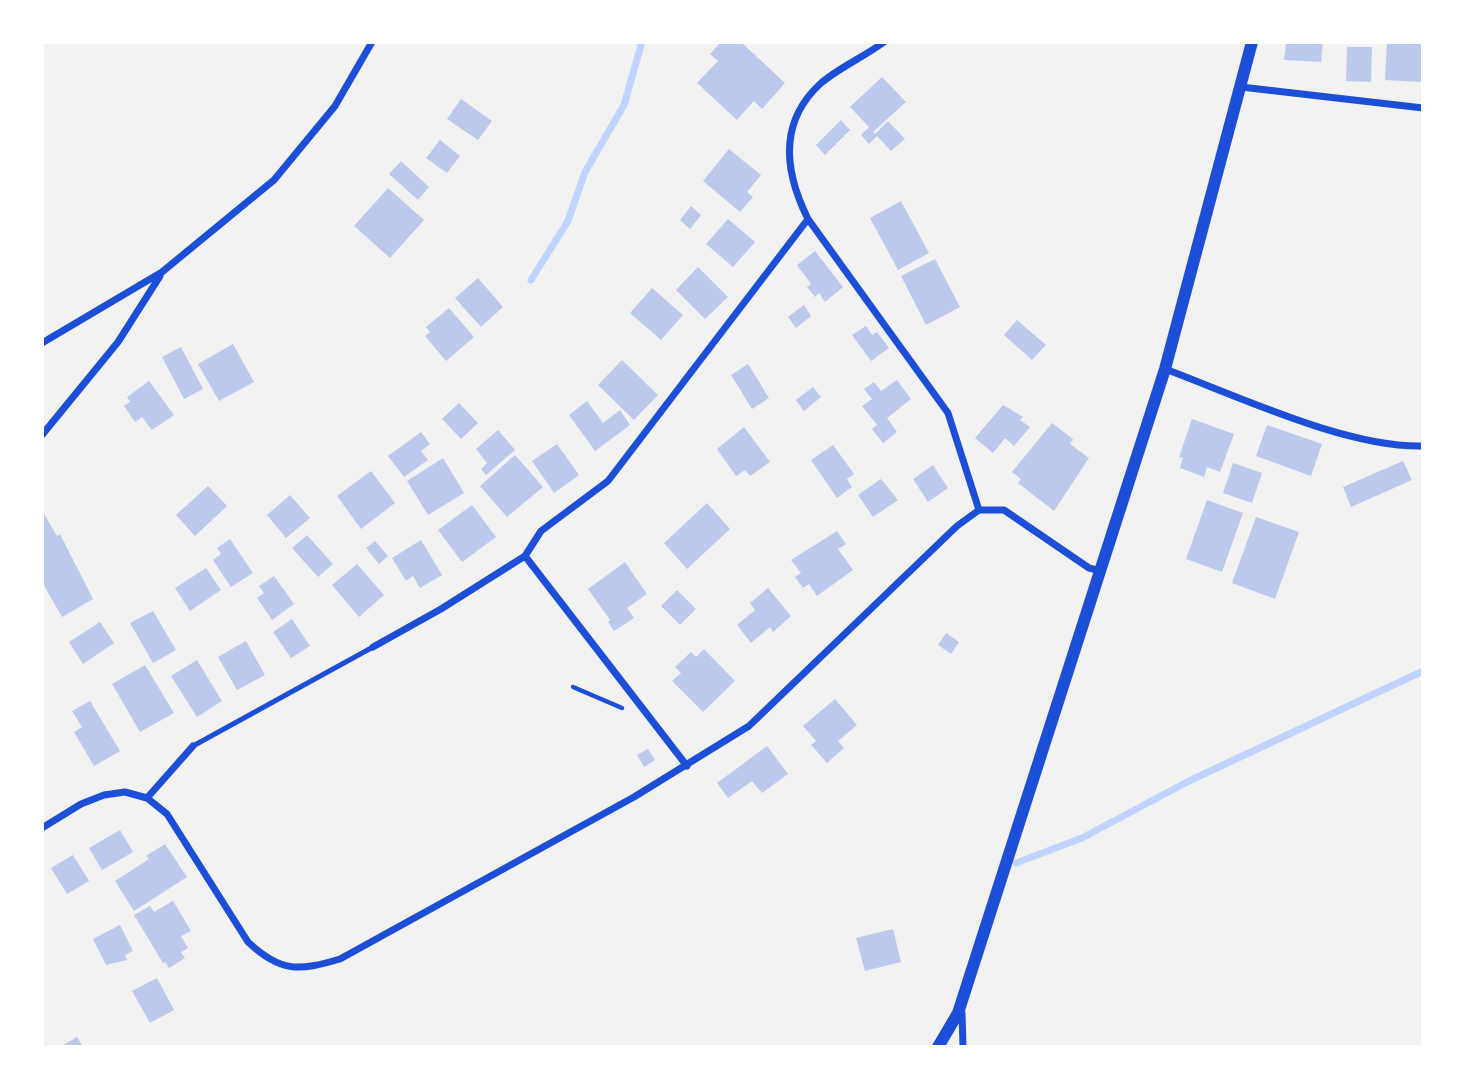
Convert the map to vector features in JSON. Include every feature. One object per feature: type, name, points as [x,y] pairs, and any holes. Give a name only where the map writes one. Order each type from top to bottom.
[{"type":"street","points":[[42,343],[162,272],[274,180],[335,106],[372,42]]},
{"type":"street","points":[[884,42],[822,83],[804,101],[788,144],[789,172],[796,196],[808,219],[948,413],[979,510]]},
{"type":"street","points":[[938,1047],[958,1013],[1165,369],[1252,42]]},
{"type":"street","points":[[1241,87],[1423,108]]},
{"type":"street","points":[[373,647],[441,609],[525,556],[541,531],[608,481],[808,219]]},
{"type":"street","points":[[42,435],[118,342],[162,272]]},
{"type":"street","points":[[1165,369],[1343,434],[1401,446],[1423,446]]},
{"type":"street","points":[[42,828],[81,804],[104,795],[125,792],[147,798],[167,814],[248,942],[265,958],[284,967],[310,968],[340,959],[687,766],[748,726],[957,526],[979,510],[1004,510],[1089,568],[1101,571]]},
{"type":"street","points":[[525,556],[687,766]]},
{"type":"street","points":[[147,798],[194,746]]},
{"type":"street","points":[[958,1013],[962,1013],[963,1047]]},
{"type":"lane","points":[[194,746],[373,647]]},
{"type":"path","points":[[573,687],[652,720]]},
{"type":"building","points":[[721,42],[741,42],[785,83],[762,109],[754,101],[737,120],[697,83],[718,61],[710,54]]},
{"type":"building","points":[[1286,42],[1323,42],[1321,62],[1284,60]]},
{"type":"building","points":[[1387,42],[1423,42],[1423,82],[1385,80]]},
{"type":"building","points":[[1347,47],[1372,47],[1371,82],[1346,81]]},
{"type":"building","points":[[882,77],[906,102],[873,132],[875,134],[888,121],[905,139],[891,151],[877,136],[869,144],[861,135],[869,127],[850,107]]},
{"type":"building","points":[[461,99],[492,121],[478,140],[447,119]]},
{"type":"building","points":[[841,120],[850,130],[825,155],[816,145]]},
{"type":"building","points":[[440,140],[460,156],[447,173],[426,158]]},
{"type":"building","points":[[729,149],[761,175],[747,192],[753,197],[740,212],[703,181]]},
{"type":"building","points":[[401,161],[429,187],[418,200],[389,174]]},
{"type":"building","points":[[388,188],[424,220],[390,258],[354,226]]},
{"type":"building","points":[[901,201],[929,253],[898,270],[870,218]]},
{"type":"building","points":[[691,206],[701,215],[690,229],[680,220]]},
{"type":"building","points":[[728,219],[755,242],[733,267],[706,244]]},
{"type":"building","points":[[815,251],[843,287],[825,302],[819,293],[815,297],[807,287],[811,284],[797,265]]},
{"type":"building","points":[[935,259],[960,307],[926,325],[901,276]]},
{"type":"building","points":[[698,267],[728,297],[705,319],[676,290]]},
{"type":"building","points":[[478,278],[503,307],[481,327],[455,298]]},
{"type":"building","points":[[652,288],[683,315],[661,340],[630,313]]},
{"type":"building","points":[[804,305],[811,316],[796,328],[788,317]]},
{"type":"building","points":[[449,308],[474,337],[446,361],[425,336],[430,332],[426,327]]},
{"type":"building","points":[[1017,320],[1046,345],[1032,360],[1004,335]]},
{"type":"building","points":[[866,326],[872,335],[877,332],[889,348],[871,361],[852,335]]},
{"type":"building","points":[[233,344],[254,382],[219,401],[198,364]]},
{"type":"building","points":[[181,347],[203,389],[184,399],[162,357]]},
{"type":"building","points":[[622,360],[658,395],[634,420],[598,385]]},
{"type":"building","points":[[748,364],[769,398],[752,409],[731,375]]},
{"type":"building","points":[[897,380],[911,399],[887,418],[897,432],[883,443],[872,429],[877,425],[862,406],[872,399],[864,389],[874,382],[881,391]]},
{"type":"building","points":[[149,381],[174,415],[152,430],[142,417],[135,422],[124,406],[130,402],[127,397]]},
{"type":"building","points":[[813,387],[821,397],[804,411],[796,400]]},
{"type":"building","points":[[587,401],[603,423],[620,410],[630,425],[595,451],[569,415]]},
{"type":"building","points":[[459,403],[478,423],[461,439],[442,419]]},
{"type":"building","points":[[1003,405],[1023,417],[1020,420],[1030,427],[1014,446],[1005,438],[993,453],[975,438]]},
{"type":"building","points":[[1192,419],[1234,434],[1220,472],[1207,467],[1204,477],[1180,468],[1183,458],[1179,457]]},
{"type":"building","points":[[1052,423],[1073,439],[1070,444],[1089,458],[1054,511],[1018,483],[1021,479],[1012,472]]},
{"type":"building","points":[[1267,425],[1322,444],[1311,476],[1256,456]]},
{"type":"building","points":[[744,427],[770,462],[750,476],[745,470],[736,476],[717,449]]},
{"type":"building","points":[[498,430],[515,450],[486,475],[481,469],[487,463],[476,449]]},
{"type":"building","points":[[421,432],[430,444],[421,451],[428,460],[404,477],[388,456]]},
{"type":"building","points":[[557,444],[579,475],[554,493],[532,461]]},
{"type":"building","points":[[833,445],[854,474],[847,479],[852,487],[837,498],[811,460]]},
{"type":"building","points":[[515,455],[543,487],[507,517],[480,486]]},
{"type":"building","points":[[443,458],[464,493],[428,515],[407,481]]},
{"type":"building","points":[[1403,461],[1412,480],[1351,507],[1343,487]]},
{"type":"building","points":[[1233,463],[1262,473],[1252,503],[1223,493]]},
{"type":"building","points":[[933,465],[948,488],[928,502],[913,479]]},
{"type":"building","points":[[371,471],[395,503],[361,529],[337,496]]},
{"type":"building","points":[[881,479],[898,500],[873,517],[858,495]]},
{"type":"building","points":[[208,486],[227,506],[195,536],[176,515]]},
{"type":"building","points":[[290,495],[310,518],[286,538],[267,515]]},
{"type":"building","points":[[1207,500],[1243,513],[1222,572],[1186,559]]},
{"type":"building","points":[[707,503],[730,529],[687,569],[664,543]]},
{"type":"building","points":[[472,505],[496,537],[462,562],[438,530]]},
{"type":"building","points":[[42,510],[57,536],[60,534],[93,599],[62,617],[42,582]]},
{"type":"building","points":[[1256,517],[1299,532],[1275,599],[1232,583]]},
{"type":"building","points":[[837,531],[846,544],[838,549],[853,570],[817,596],[809,584],[803,588],[795,577],[801,573],[791,560]]},
{"type":"building","points":[[307,535],[333,564],[318,577],[292,548]]},
{"type":"building","points":[[230,539],[253,573],[231,587],[213,560],[221,554],[217,548]]},
{"type":"building","points":[[421,540],[442,575],[420,588],[413,576],[406,581],[392,558]]},
{"type":"building","points":[[375,541],[388,556],[379,564],[366,548]]},
{"type":"building","points":[[625,562],[647,594],[627,608],[634,618],[614,631],[608,622],[610,620],[588,589]]},
{"type":"building","points":[[357,564],[384,595],[359,617],[332,585]]},
{"type":"building","points":[[206,568],[221,590],[190,611],[175,588]]},
{"type":"building","points":[[274,576],[294,604],[272,620],[257,598],[264,593],[259,586]]},
{"type":"building","points":[[768,588],[791,616],[773,632],[770,627],[751,643],[737,625],[755,610],[750,603]]},
{"type":"building","points":[[677,590],[696,609],[680,625],[661,606]]},
{"type":"building","points":[[153,611],[176,650],[153,663],[130,623]]},
{"type":"building","points":[[292,619],[310,646],[291,658],[273,632]]},
{"type":"building","points":[[100,622],[114,643],[83,664],[69,642]]},
{"type":"building","points":[[946,633],[959,642],[951,654],[938,645]]},
{"type":"building","points":[[246,641],[265,675],[237,690],[218,657]]},
{"type":"building","points":[[704,649],[735,681],[703,712],[672,681],[681,673],[675,667],[691,652],[696,657]]},
{"type":"building","points":[[197,660],[222,701],[197,717],[171,676]]},
{"type":"building","points":[[145,665],[174,713],[140,732],[112,684]]},
{"type":"building","points":[[835,699],[857,725],[838,741],[844,748],[827,763],[811,745],[816,741],[803,726]]},
{"type":"building","points":[[90,701],[120,751],[94,766],[74,732],[82,727],[72,711]]},
{"type":"building","points":[[767,746],[788,774],[762,793],[752,781],[728,798],[717,783]]},
{"type":"building","points":[[648,749],[655,760],[644,767],[637,755]]},
{"type":"building","points":[[120,830],[133,852],[102,870],[89,848]]},
{"type":"building","points":[[165,844],[187,877],[134,911],[115,881],[149,859],[146,856]]},
{"type":"building","points":[[73,855],[89,881],[67,894],[51,868]]},
{"type":"building","points":[[173,901],[191,931],[181,936],[188,948],[181,952],[185,958],[169,968],[163,963],[134,915],[150,906],[154,912]]},
{"type":"building","points":[[120,925],[133,951],[125,955],[127,960],[106,965],[93,939]]},
{"type":"building","points":[[893,929],[901,962],[865,971],[856,938]]},
{"type":"building","points":[[157,978],[174,1010],[150,1023],[132,991]]},
{"type":"building","points":[[77,1037],[83,1047],[60,1047]]},
{"type":"waterway","points":[[531,280],[568,221],[585,172],[624,105],[642,42]]},
{"type":"waterway","points":[[1016,863],[1082,838],[1187,782],[1423,671]]}]
